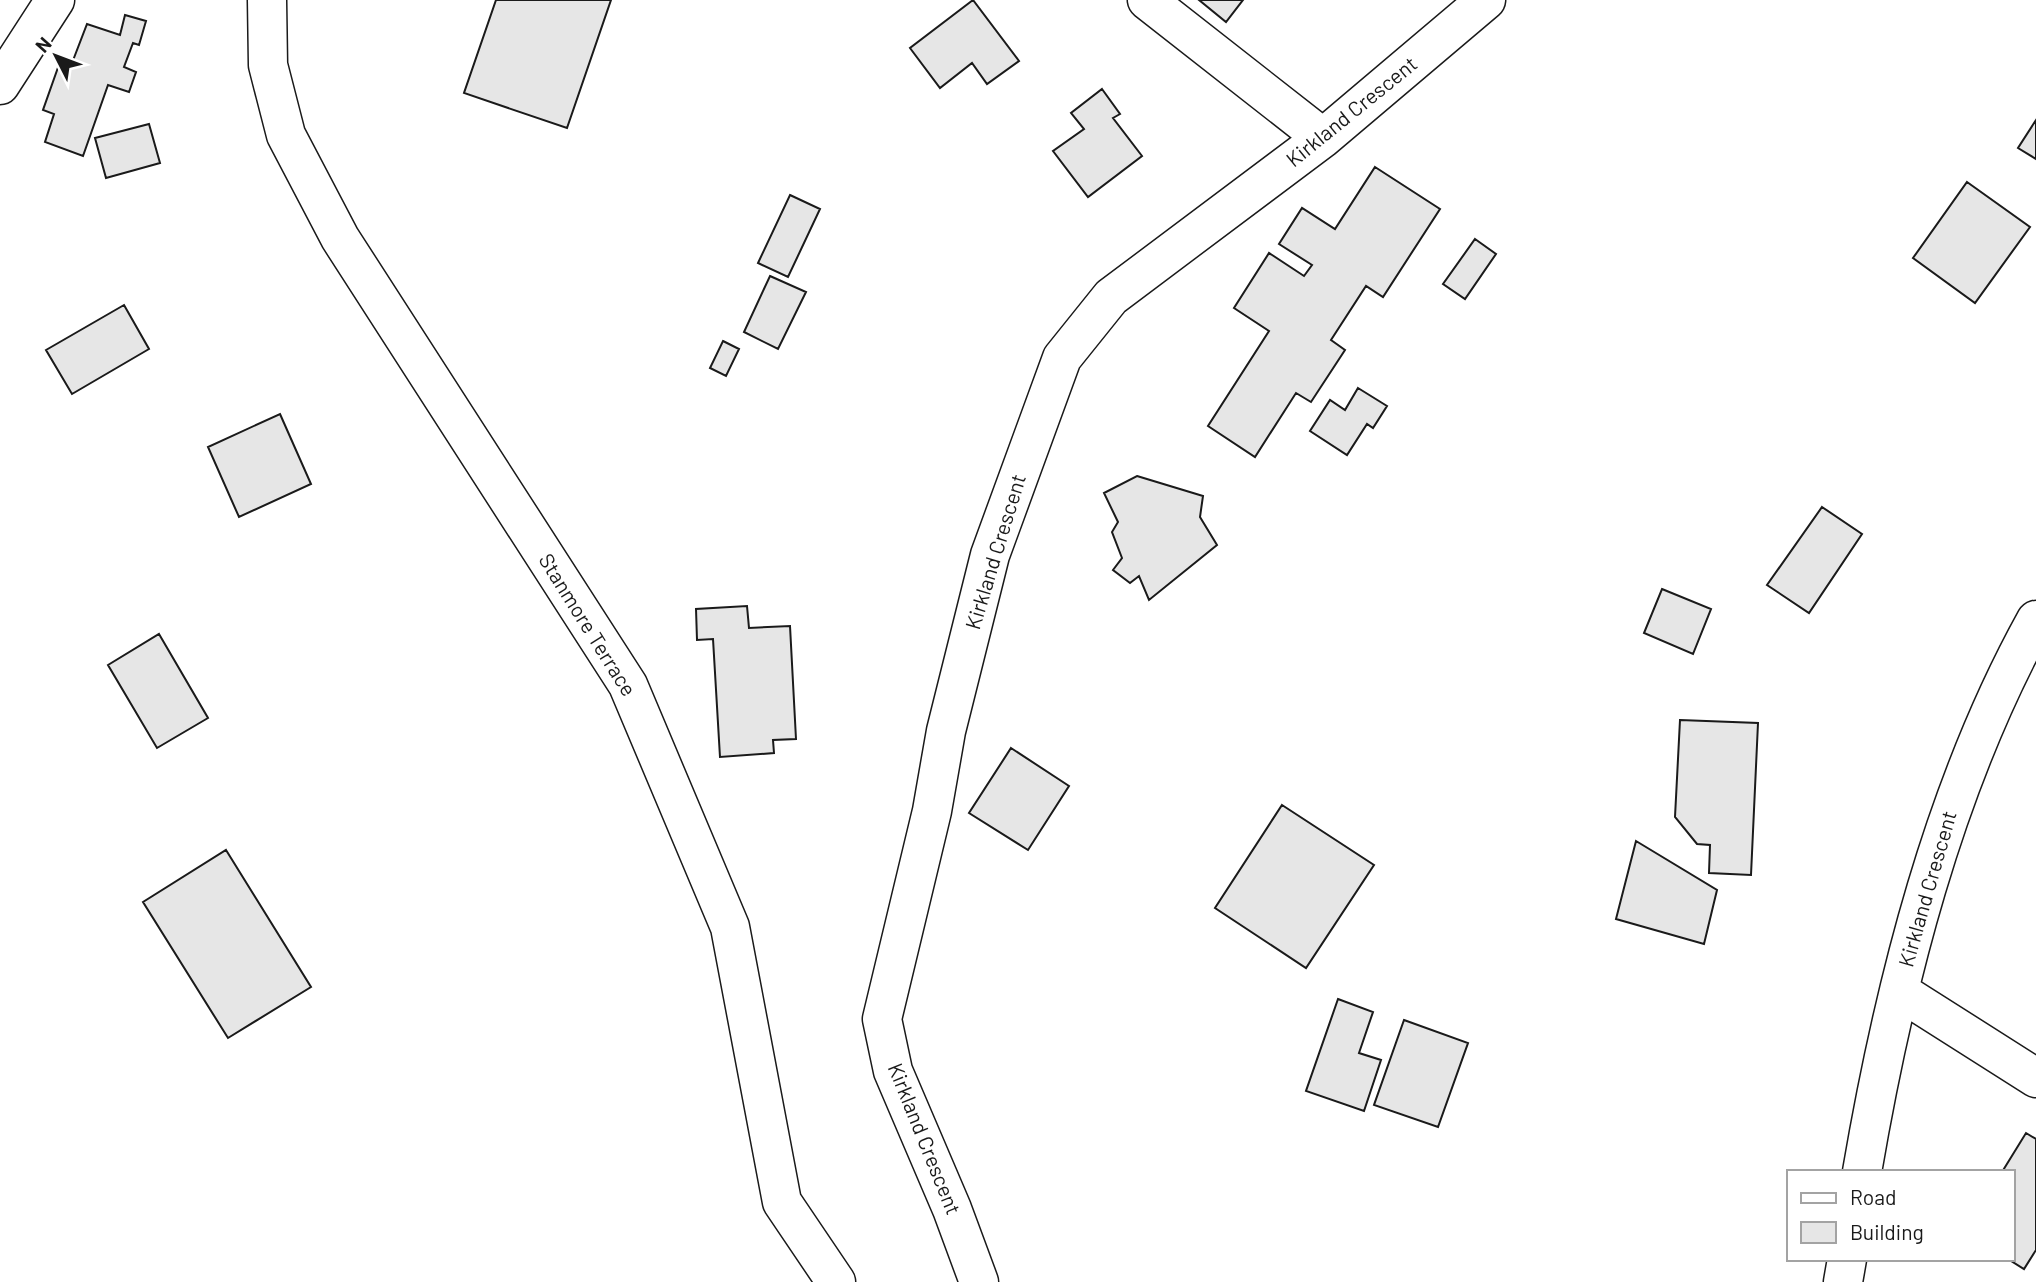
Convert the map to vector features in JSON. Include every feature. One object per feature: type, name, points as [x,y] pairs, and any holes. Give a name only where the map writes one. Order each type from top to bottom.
[{"type":"street","points":[[0,85],[55,0]]},
{"type":"street","name":"Stanmore Terrace","points":[[267,0],[268,65],[286,135],[340,238],[628,685],[730,927],[782,1202],[836,1282]]},
{"type":"street","points":[[1147,0],[1323,138]]},
{"type":"street","name":"Kirkland Crescent","points":[[979,1282],[952,1209],[893,1071],[882,1019],[926,838],[946,731],[990,555],[1062,358],[1111,297],[1323,138],[1486,0]]},
{"type":"street","name":"Kirkland Crescent","points":[[1862,1170],[1899,991],[1957,789],[2006,674],[2036,620]]},
{"type":"street","points":[[1899,991],[2036,1078]]},
{"type":"street","points":[[1843,1282],[1847,1261]]},
{"type":"building","points":[[496,0],[611,0],[567,128],[464,93]]},
{"type":"building","points":[[973,0],[1019,61],[987,84],[972,63],[940,88],[910,48]]},
{"type":"building","points":[[1199,0],[1243,0],[1226,22]]},
{"type":"building","points":[[125,15],[146,21],[139,45],[133,43],[124,67],[136,72],[129,92],[108,85],[83,156],[45,142],[54,114],[43,110],[61,59],[72,63],[87,24],[120,35]]},
{"type":"building","points":[[1102,89],[1120,114],[1113,118],[1142,156],[1088,197],[1053,151],[1084,129],[1071,113]]},
{"type":"building","points":[[2036,120],[2036,159],[2018,148]]},
{"type":"building","points":[[149,124],[160,163],[106,178],[95,138]]},
{"type":"building","points":[[1375,167],[1440,209],[1383,297],[1366,286],[1331,340],[1345,350],[1311,402],[1296,393],[1255,457],[1208,426],[1269,331],[1234,308],[1269,253],[1304,276],[1312,265],[1279,244],[1302,208],[1335,229]]},
{"type":"building","points":[[1967,182],[2030,227],[1975,303],[1913,258]]},
{"type":"building","points":[[790,195],[820,209],[788,277],[758,263]]},
{"type":"building","points":[[1475,239],[1496,254],[1465,299],[1443,284]]},
{"type":"building","points":[[770,276],[806,292],[778,349],[744,332]]},
{"type":"building","points":[[124,305],[149,349],[72,394],[46,350]]},
{"type":"building","points":[[723,341],[739,349],[726,376],[710,368]]},
{"type":"building","points":[[1358,388],[1387,406],[1373,428],[1367,424],[1347,455],[1310,431],[1330,400],[1345,410]]},
{"type":"building","points":[[280,414],[311,484],[239,517],[208,447]]},
{"type":"building","points":[[1137,476],[1203,496],[1200,517],[1217,545],[1149,600],[1139,576],[1130,583],[1113,570],[1122,558],[1112,532],[1118,522],[1104,493]]},
{"type":"building","points":[[1822,507],[1862,534],[1809,613],[1767,585]]},
{"type":"building","points":[[1662,589],[1711,609],[1693,654],[1644,633]]},
{"type":"building","points":[[747,606],[749,628],[790,626],[796,739],[773,740],[774,753],[720,757],[713,639],[697,640],[696,609]]},
{"type":"building","points":[[159,634],[208,718],[157,748],[108,665]]},
{"type":"building","points":[[1680,720],[1758,723],[1751,875],[1709,873],[1710,845],[1697,844],[1675,817]]},
{"type":"building","points":[[1011,748],[1069,786],[1028,850],[969,813]]},
{"type":"building","points":[[1282,805],[1374,865],[1306,968],[1215,908]]},
{"type":"building","points":[[1636,841],[1717,890],[1704,944],[1616,919]]},
{"type":"building","points":[[226,850],[311,987],[228,1038],[143,902]]},
{"type":"building","points":[[1338,999],[1373,1012],[1359,1053],[1381,1060],[1364,1111],[1306,1091]]},
{"type":"building","points":[[1404,1020],[1468,1043],[1438,1127],[1374,1105]]},
{"type":"building","points":[[2026,1133],[2036,1139],[2036,1250],[2024,1269],[2011,1261],[2015,1261],[2015,1170],[2003,1170]]}]
